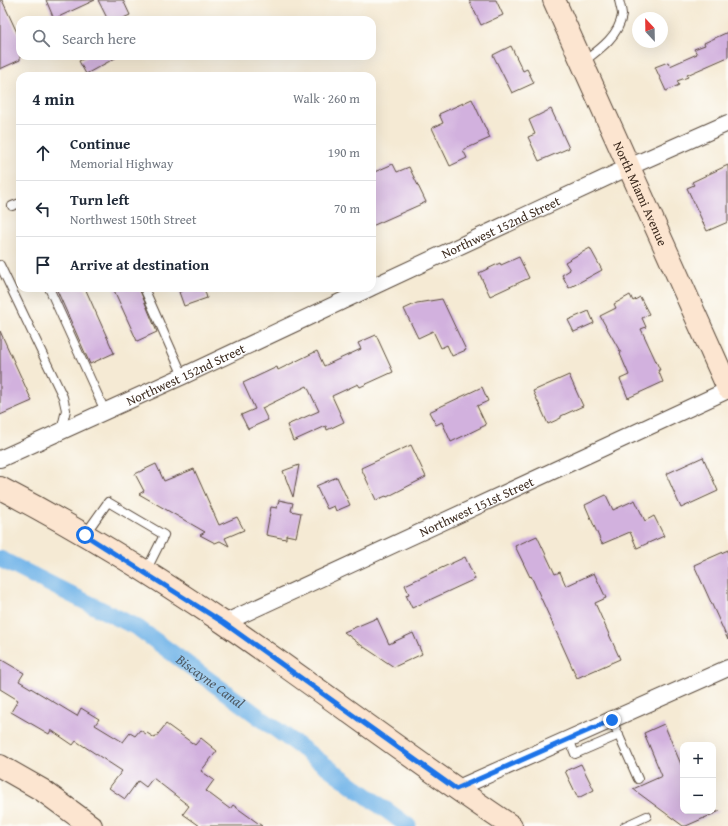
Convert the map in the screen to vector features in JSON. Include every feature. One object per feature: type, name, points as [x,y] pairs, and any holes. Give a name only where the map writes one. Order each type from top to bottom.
[{"type":"street","name":"North Miami Avenue","points":[[554,0],[728,389]]},
{"type":"street","name":"Northwest 152nd Street","points":[[376,286],[629,167],[728,123]]},
{"type":"street","name":"Northwest 152nd Street","points":[[0,459],[362,292]]},
{"type":"street","name":"Northwest 151st Street","points":[[224,623],[728,389]]},
{"type":"street","points":[[0,488],[85,535],[224,623],[456,789],[511,826]]},
{"type":"street","points":[[456,789],[728,668]]},
{"type":"street","points":[[0,766],[42,790],[91,826]]},
{"type":"lane","points":[[582,62],[601,49],[618,28],[622,14],[619,0]]},
{"type":"lane","points":[[0,265],[63,397],[66,410],[60,432]]},
{"type":"lane","points":[[50,292],[105,411]]},
{"type":"lane","points":[[146,292],[183,376]]},
{"type":"lane","points":[[85,535],[108,502],[164,535],[145,572]]},
{"type":"lane","points":[[612,720],[638,779]]},
{"type":"lane","points":[[569,739],[575,754],[619,735]]},
{"type":"lane","points":[[625,826],[647,816]]},
{"type":"building","points":[[0,0],[2,0],[16,30],[16,60],[20,60],[0,69]]},
{"type":"building","points":[[46,0],[95,0],[60,16],[53,16]]},
{"type":"building","points":[[98,0],[123,0],[130,15],[128,16],[106,16]]},
{"type":"building","points":[[469,0],[496,0],[503,15],[481,25]]},
{"type":"building","points":[[728,32],[728,57],[687,75],[688,77],[677,81],[679,85],[666,91],[655,67],[668,62],[670,66],[697,54],[694,49],[705,45],[704,43]]},
{"type":"building","points":[[511,46],[523,71],[527,69],[534,83],[512,93],[493,55]]},
{"type":"building","points":[[112,60],[90,72],[85,72],[79,61]]},
{"type":"building","points":[[472,99],[490,138],[463,150],[467,158],[450,166],[432,128],[443,123],[439,114]]},
{"type":"building","points":[[551,109],[569,148],[539,161],[528,137],[535,134],[529,120]]},
{"type":"building","points":[[393,164],[397,172],[409,167],[426,202],[376,224],[376,171]]},
{"type":"building","points":[[728,165],[728,222],[707,231],[687,188],[694,185],[692,182]]},
{"type":"building","points":[[590,248],[602,270],[569,288],[562,275],[570,270],[565,262]]},
{"type":"building","points":[[519,257],[529,278],[490,296],[479,273],[500,263],[501,265]]},
{"type":"building","points":[[58,292],[87,292],[114,353],[90,364]]},
{"type":"building","points":[[115,292],[141,292],[157,332],[137,341]]},
{"type":"building","points":[[179,292],[205,292],[207,298],[184,306]]},
{"type":"building","points":[[630,295],[633,301],[640,297],[649,314],[642,318],[646,327],[641,329],[660,370],[658,370],[663,382],[628,398],[620,379],[629,375],[620,354],[621,353],[600,316],[616,308],[614,304]]},
{"type":"building","points":[[442,299],[466,350],[452,356],[447,345],[441,348],[433,331],[418,338],[404,309],[417,303]]},
{"type":"building","points":[[589,311],[594,323],[574,332],[568,320]]},
{"type":"building","points":[[0,331],[32,401],[0,415]]},
{"type":"building","points":[[376,335],[393,372],[360,387],[358,384],[332,396],[344,422],[327,430],[326,426],[293,441],[287,425],[319,411],[307,386],[262,408],[268,420],[248,429],[241,415],[255,409],[243,383],[277,367],[278,370],[317,351],[324,366],[361,349],[358,343]]},
{"type":"building","points":[[569,375],[583,406],[548,424],[533,391]]},
{"type":"building","points":[[482,387],[488,401],[477,406],[486,425],[451,442],[442,422],[436,425],[429,412]]},
{"type":"building","points":[[411,445],[426,477],[387,497],[386,496],[376,500],[361,468]]},
{"type":"building","points":[[703,457],[718,491],[681,508],[666,474]]},
{"type":"building","points":[[156,464],[164,481],[194,469],[219,525],[237,517],[244,530],[225,538],[229,546],[220,541],[215,543],[200,535],[205,532],[139,494],[144,491],[135,474]]},
{"type":"building","points":[[299,465],[293,497],[283,471]]},
{"type":"building","points":[[337,477],[350,505],[336,511],[334,506],[327,509],[316,486]]},
{"type":"building","points":[[606,495],[613,510],[635,500],[645,521],[654,516],[664,536],[637,548],[630,532],[602,544],[585,505]]},
{"type":"building","points":[[279,500],[293,503],[291,511],[301,513],[296,537],[286,535],[286,539],[266,535],[271,507],[277,508]]},
{"type":"building","points":[[537,536],[555,574],[560,572],[566,586],[594,573],[606,598],[595,603],[620,659],[577,678],[531,576],[530,577],[515,546]]},
{"type":"building","points":[[728,550],[728,640],[694,565]]},
{"type":"building","points":[[465,557],[475,579],[412,608],[406,595],[409,594],[405,585]]},
{"type":"building","points":[[377,618],[389,644],[413,633],[422,654],[394,667],[344,632]]},
{"type":"building","points":[[0,659],[24,673],[19,681],[77,716],[81,708],[99,719],[95,725],[123,742],[130,733],[135,736],[140,730],[155,738],[166,724],[195,745],[201,738],[217,751],[201,771],[214,780],[206,791],[230,809],[233,805],[262,826],[200,826],[183,814],[189,806],[153,778],[146,787],[138,781],[125,799],[109,788],[122,771],[76,741],[73,745],[51,730],[49,734],[11,712],[18,700],[0,689]]},
{"type":"building","points":[[664,724],[680,762],[680,814],[713,814],[683,826],[633,789],[662,776],[644,733]]},
{"type":"building","points":[[581,764],[594,790],[578,798],[565,771]]},
{"type":"waterway","name":"Biscayne Canal","points":[[0,559],[138,628],[408,826]]},
{"type":"route","points":[[85,535],[224,623],[456,789],[612,720]]}]
